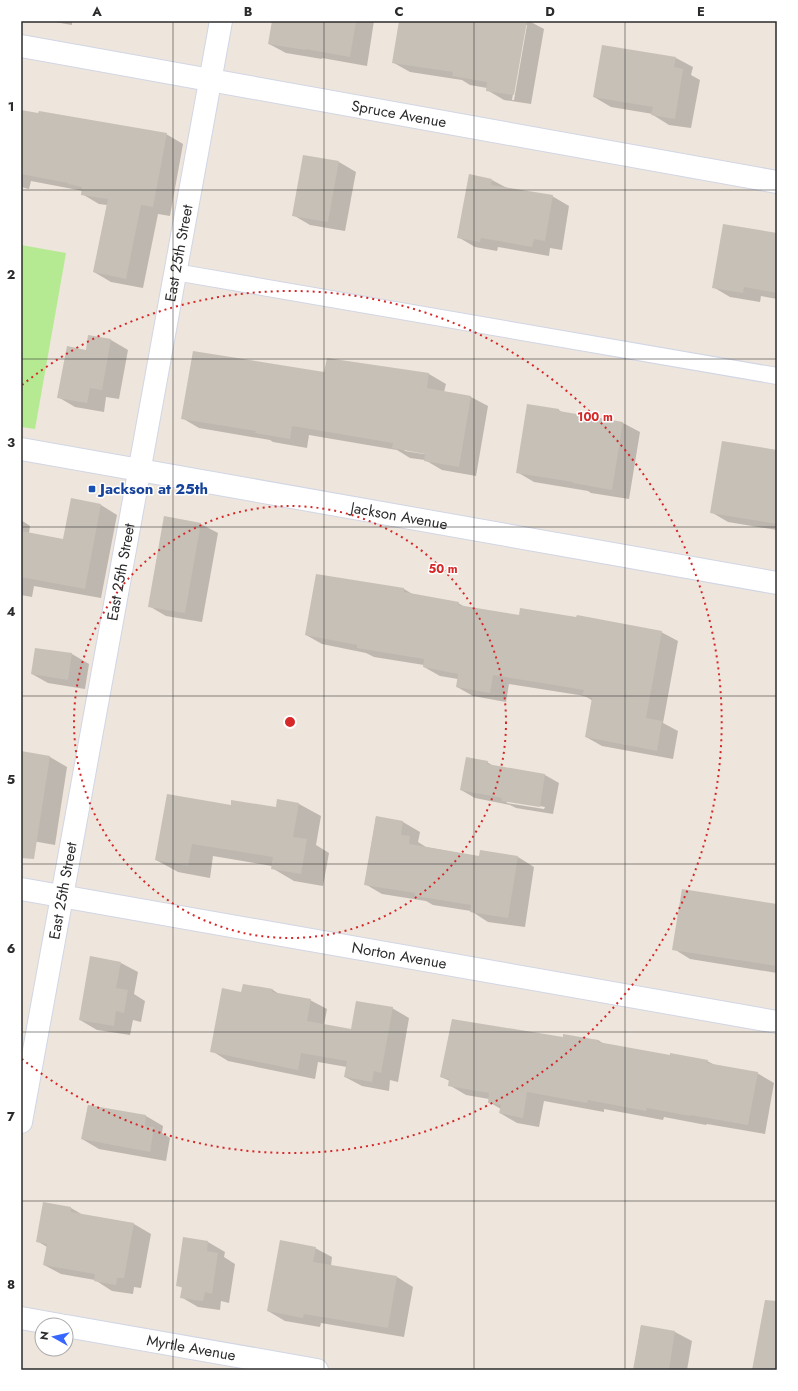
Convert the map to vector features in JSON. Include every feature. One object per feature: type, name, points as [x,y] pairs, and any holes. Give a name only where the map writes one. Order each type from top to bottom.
[{"type":"street","name":"East 25th Street","points":[[21,1122],[138,470],[221,21]]},
{"type":"street","name":"Spruce Avenue","points":[[21,46],[777,182]]},
{"type":"street","name":"Jackson Avenue","points":[[21,449],[777,583]]},
{"type":"street","name":"Norton Avenue","points":[[21,889],[777,1022]]},
{"type":"street","points":[[21,1318],[34,1320]]},
{"type":"street","name":"Myrtle Avenue","points":[[74,1327],[317,1370]]},
{"type":"lane","points":[[175,272],[777,376]]},
{"type":"green space","points":[[21,245],[66,253],[35,429],[21,427]]},
{"type":"building","points":[[272,21],[356,21],[350,57],[268,44]]},
{"type":"building","points":[[399,21],[527,21],[514,95],[486,91],[487,82],[452,76],[453,72],[392,63]]},
{"type":"building","points":[[602,45],[676,57],[674,67],[683,69],[675,119],[651,115],[653,107],[593,97]]},
{"type":"building","points":[[21,110],[38,113],[39,111],[167,133],[153,207],[141,205],[126,279],[93,272],[108,199],[81,195],[82,187],[21,174]]},
{"type":"building","points":[[303,155],[339,161],[328,222],[292,216]]},
{"type":"building","points":[[469,174],[492,179],[491,185],[553,195],[545,241],[534,239],[532,247],[481,238],[480,242],[457,238]]},
{"type":"building","points":[[723,224],[777,233],[777,293],[744,287],[743,293],[712,288]]},
{"type":"building","points":[[88,335],[111,339],[102,390],[90,388],[87,403],[57,398],[67,346],[86,350]]},
{"type":"building","points":[[193,351],[324,372],[327,358],[429,373],[427,388],[471,396],[459,467],[424,461],[425,454],[392,448],[393,443],[292,426],[290,439],[255,433],[256,431],[181,419]]},
{"type":"building","points":[[527,404],[623,422],[612,490],[516,473]]},
{"type":"building","points":[[722,441],[777,450],[777,524],[710,513]]},
{"type":"building","points":[[71,498],[101,504],[85,589],[21,577],[21,531],[63,539]]},
{"type":"building","points":[[164,516],[201,523],[185,613],[148,607]]},
{"type":"building","points":[[316,574],[404,588],[404,592],[459,602],[458,605],[519,615],[520,608],[576,617],[577,615],[662,631],[646,718],[662,721],[657,751],[585,737],[592,698],[582,696],[584,690],[493,675],[490,693],[456,687],[458,674],[423,667],[424,659],[357,648],[357,645],[305,635]]},
{"type":"building","points":[[35,648],[72,653],[68,680],[31,674]]},
{"type":"building","points":[[21,751],[50,756],[34,859],[21,858]]},
{"type":"building","points":[[466,757],[488,761],[487,764],[545,774],[540,807],[501,801],[502,798],[460,790]]},
{"type":"building","points":[[167,794],[231,805],[231,800],[276,807],[277,799],[299,803],[293,837],[307,839],[301,874],[271,869],[273,857],[192,844],[188,866],[155,860]]},
{"type":"building","points":[[376,816],[403,821],[401,835],[410,836],[409,844],[479,856],[480,850],[518,856],[508,918],[470,912],[471,905],[415,896],[415,893],[364,885]]},
{"type":"building","points":[[682,889],[777,904],[777,966],[672,950]]},
{"type":"building","points":[[90,956],[121,962],[116,988],[128,990],[124,1013],[116,1011],[114,1026],[79,1020]]},
{"type":"building","points":[[243,984],[273,989],[272,992],[311,999],[307,1021],[351,1029],[356,1001],[393,1007],[381,1073],[374,1071],[372,1082],[344,1077],[347,1061],[301,1053],[298,1070],[210,1052],[222,988],[241,992]]},
{"type":"building","points":[[452,1019],[563,1037],[563,1034],[598,1040],[598,1042],[670,1055],[670,1053],[708,1060],[707,1063],[758,1072],[748,1125],[647,1108],[646,1111],[588,1100],[587,1103],[527,1092],[523,1118],[499,1113],[501,1105],[488,1103],[489,1093],[448,1086],[449,1079],[440,1077]]},
{"type":"building","points":[[88,1105],[146,1115],[145,1126],[154,1127],[150,1152],[81,1139]]},
{"type":"building","points":[[43,1202],[71,1207],[71,1212],[134,1223],[124,1278],[117,1278],[116,1285],[94,1281],[95,1274],[43,1265],[47,1244],[36,1242]]},
{"type":"building","points":[[183,1237],[208,1241],[207,1251],[218,1253],[212,1294],[205,1292],[203,1301],[180,1298],[182,1287],[176,1286]]},
{"type":"building","points":[[280,1240],[316,1247],[313,1262],[397,1276],[388,1328],[304,1314],[303,1318],[267,1311]]},
{"type":"building","points":[[765,1300],[777,1301],[777,1370],[752,1370]]},
{"type":"building","points":[[641,1325],[675,1331],[669,1370],[633,1370]]},
{"type":"place","name":"Jackson at 25th","points":[[92,489]]}]
